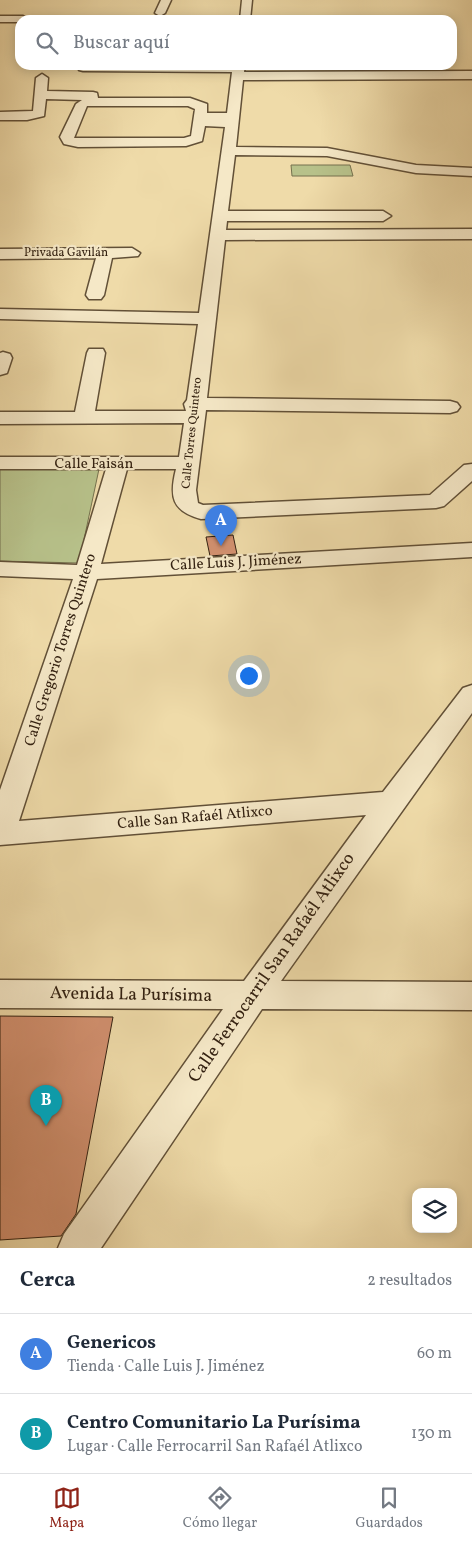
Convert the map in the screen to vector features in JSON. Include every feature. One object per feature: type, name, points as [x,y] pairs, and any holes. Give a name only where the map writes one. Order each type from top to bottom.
[{"type":"street","points":[[160,13],[166,0]]},
{"type":"street","points":[[245,15],[247,0]]},
{"type":"street","points":[[0,21],[15,20]]},
{"type":"street","points":[[238,70],[472,75]]},
{"type":"street","name":"Calle Torres Quintero","points":[[238,70],[189,462],[185,474],[185,498],[188,507],[201,512],[436,501],[472,470]]},
{"type":"street","points":[[0,116],[37,115],[39,113],[42,78]]},
{"type":"street","points":[[40,95],[73,91],[93,96]]},
{"type":"street","points":[[87,102],[190,102],[202,107],[200,117],[232,120],[199,122],[197,138],[186,142],[78,142],[69,140],[67,137],[82,104],[87,102]]},
{"type":"street","points":[[227,152],[326,152],[416,169],[472,172]]},
{"type":"street","points":[[218,226],[383,216]]},
{"type":"street","points":[[218,226],[472,224]]},
{"type":"street","points":[[218,226],[472,234]]},
{"type":"street","points":[[96,294],[104,253]]},
{"type":"street","name":"Privada Gavilán","points":[[0,254],[132,253]]},
{"type":"street","points":[[0,314],[205,325]]},
{"type":"street","points":[[10,332],[205,325]]},
{"type":"street","points":[[84,417],[96,353]]},
{"type":"street","points":[[0,418],[84,417],[194,411],[450,407]]},
{"type":"street","name":"Calle Faisán","points":[[0,464],[189,462]]},
{"type":"street","name":"Calle Gregorio Torres Quintero","points":[[0,834],[87,572],[118,464]]},
{"type":"street","name":"Calle Luis J. Jiménez","points":[[0,569],[87,572],[472,550]]},
{"type":"street","name":"Calle Ferrocarril San Rafaél Atlixco","points":[[78,1248],[249,996],[390,802],[472,694]]},
{"type":"street","name":"Calle San Rafaél Atlixco","points":[[0,834],[390,802]]},
{"type":"street","name":"Avenida La Purísima","points":[[0,994],[472,996]]},
{"type":"green space","points":[[291,165],[350,165],[353,176],[292,176]]},
{"type":"green space","points":[[0,467],[99,469],[79,563],[0,561]]},
{"type":"building","points":[[233,535],[237,554],[210,556],[206,537]]},
{"type":"building","points":[[0,1016],[113,1017],[76,1214],[61,1236],[0,1240]]},
{"type":"place","name":"Genericos","points":[[221,546]]},
{"type":"place","name":"Centro Comunitario La Purísima","points":[[46,1126]]}]
